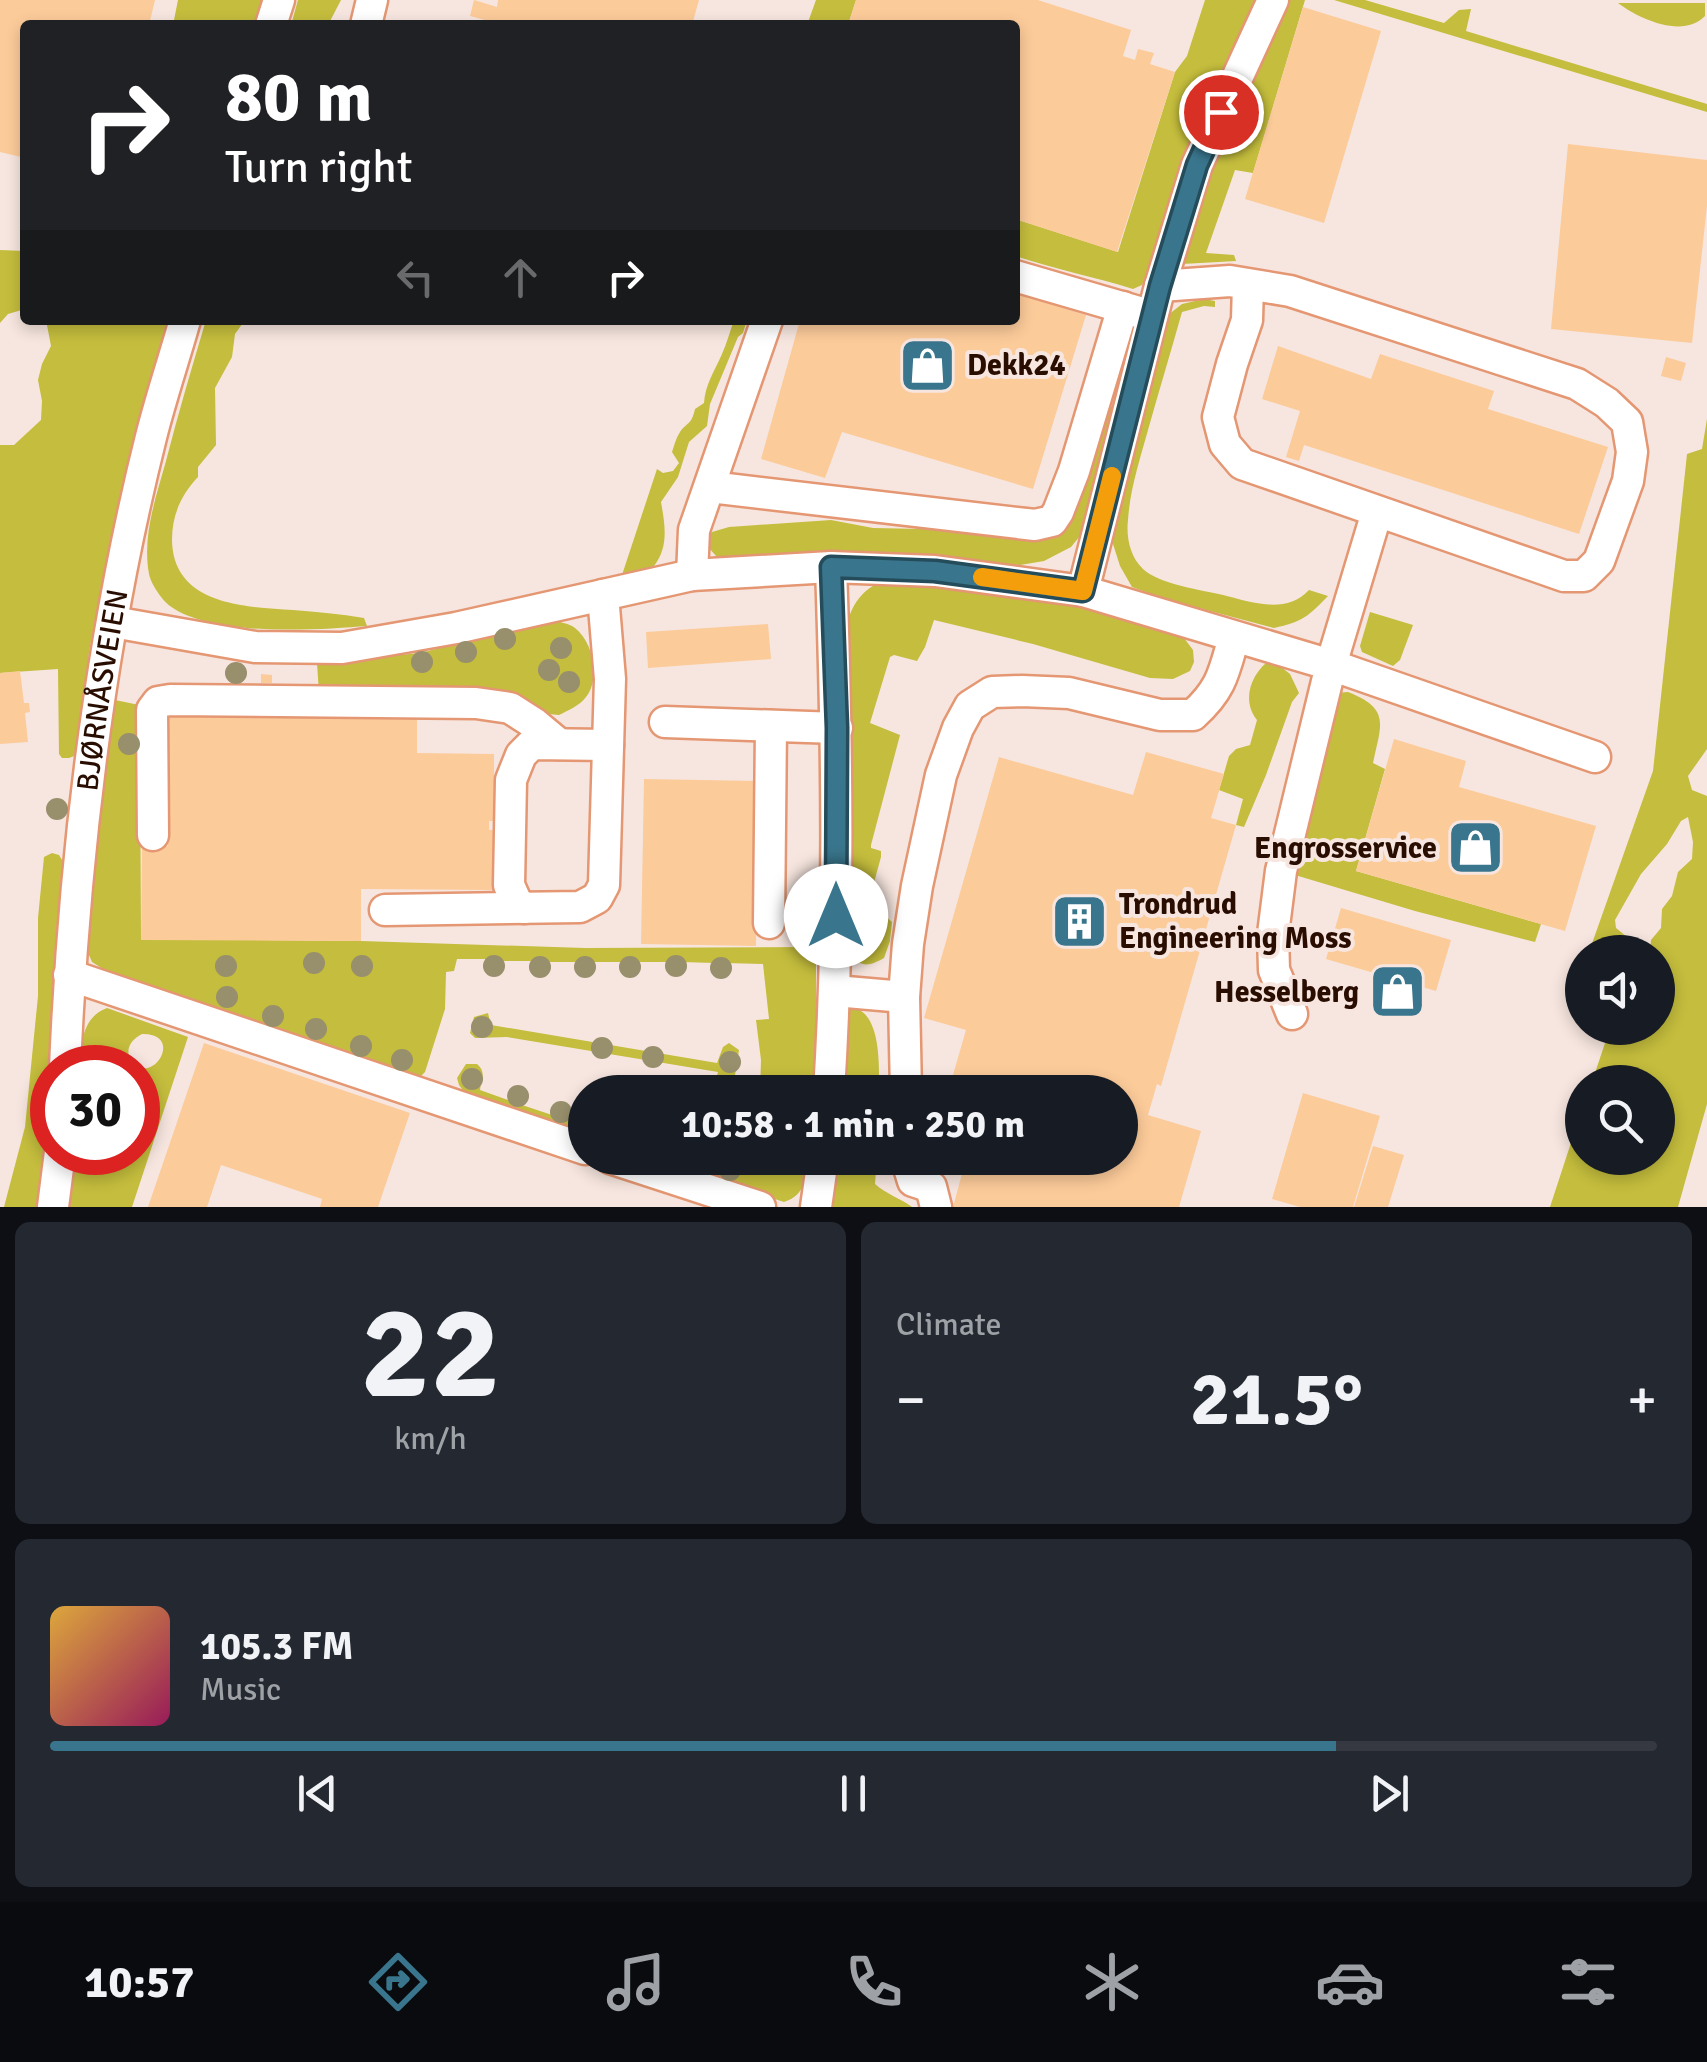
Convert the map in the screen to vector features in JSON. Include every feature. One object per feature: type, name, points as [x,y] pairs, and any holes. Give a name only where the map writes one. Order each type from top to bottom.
[{"type":"street","points":[[1083,591],[1156,301],[1197,165],[1272,0]]},
{"type":"street","points":[[1020,277],[1122,307],[1230,281],[1248,284],[1290,292],[1577,384],[1607,403],[1627,422],[1632,452],[1628,481],[1600,561],[1584,576],[1564,576],[1242,464],[1224,444],[1218,417],[1247,320],[1248,284]]},
{"type":"street","points":[[710,487],[1018,524],[1052,521],[1074,471],[1122,307]]},
{"type":"street","name":"BJØRNÅSVEIEN","points":[[67,1045],[81,840],[112,622],[152,436],[184,325]]},
{"type":"street","points":[[692,574],[694,530],[765,325]]},
{"type":"street","points":[[1292,1014],[1274,970],[1281,872],[1331,665],[1377,512]]},
{"type":"street","points":[[830,1075],[835,992],[837,728],[831,567]]},
{"type":"street","points":[[112,622],[254,647],[342,648],[456,628],[692,574],[831,567],[935,571],[1083,591],[1331,665],[1595,757]]},
{"type":"street","points":[[385,910],[580,907],[597,898],[604,885],[610,679],[603,595]]},
{"type":"street","points":[[906,1075],[904,997],[908,944],[926,838],[941,776],[970,706],[992,692],[1022,691],[1069,693],[1160,714],[1193,715],[1221,682],[1234,636]]},
{"type":"street","points":[[153,835],[152,710],[158,702],[476,703],[510,708],[559,744]]},
{"type":"street","points":[[664,722],[837,728]]},
{"type":"street","points":[[770,726],[770,923]]},
{"type":"street","points":[[524,908],[510,885],[510,780],[521,755],[532,744],[608,745]]},
{"type":"street","points":[[69,975],[568,1143]]},
{"type":"street","points":[[835,992],[904,997]]},
{"type":"street","points":[[53,1207],[57,1175]]},
{"type":"street","points":[[662,1175],[760,1207]]},
{"type":"street","points":[[816,1207],[821,1175]]},
{"type":"street","points":[[911,1175],[913,1181],[930,1187],[936,1207]]},
{"type":"shaded area","points":[[178,0],[264,0],[258,20],[174,20]]},
{"type":"shaded area","points":[[298,0],[341,0],[331,20],[292,20]]},
{"type":"shaded area","points":[[816,0],[856,0],[850,20],[809,20]]},
{"type":"shaded area","points":[[1205,0],[1256,0],[1182,166],[1142,285],[1133,289],[1020,257],[1020,221],[1118,252],[1175,72],[1187,56]]},
{"type":"shaded area","points":[[1286,0],[1305,0],[1253,173],[1235,170],[1206,253],[1234,255],[1236,261],[1182,264],[1216,163]]},
{"type":"shaded area","points":[[1334,0],[1365,0],[1444,23],[1459,10],[1471,9],[1466,31],[1707,104],[1707,112]]},
{"type":"shaded area","points":[[1618,3],[1705,3],[1705,16],[1696,23],[1673,26],[1637,15]]},
{"type":"shaded area","points":[[0,250],[20,251],[20,310],[8,314],[0,323]]},
{"type":"shaded area","points":[[1215,301],[1215,307],[1182,312],[1136,474],[1128,540],[1143,569],[1181,586],[1268,604],[1290,602],[1309,590],[1328,596],[1304,617],[1274,628],[1132,587],[1113,544],[1114,520],[1168,315],[1182,304]]},
{"type":"shaded area","points":[[47,325],[171,325],[121,494],[89,652],[78,751],[69,758],[59,754],[58,669],[0,673],[0,445],[14,445],[41,420],[38,380],[51,346]]},
{"type":"shaded area","points":[[205,325],[241,325],[235,334],[232,357],[215,388],[216,445],[198,467],[198,477],[182,498],[172,531],[176,562],[185,578],[198,590],[234,604],[364,618],[367,626],[237,627],[188,616],[160,596],[149,574],[147,545]]},
{"type":"shaded area","points":[[732,325],[745,325],[710,404],[707,426],[689,442],[678,477],[661,502],[665,536],[659,559],[654,566],[622,575],[657,469],[663,473],[673,471],[679,463],[672,452],[676,439],[691,421],[695,409],[704,403]]},
{"type":"shaded area","points":[[1106,406],[1115,410],[1080,536],[1071,547],[1044,561],[1020,565],[829,552],[717,557],[708,547],[707,539],[712,532],[729,527],[831,520],[873,528],[1048,538],[1057,531]]},
{"type":"shaded area","points":[[1707,419],[1707,749],[1688,776],[1692,790],[1707,796],[1707,1104],[1678,1207],[1550,1207],[1565,1161],[1565,1175],[1675,1175],[1675,1065],[1598,1065],[1604,1045],[1675,1045],[1675,935],[1655,935],[1661,928],[1662,909],[1672,896],[1678,872],[1692,859],[1688,817],[1641,874],[1615,920],[1616,928],[1625,935],[1595,935],[1653,771],[1687,454],[1702,449]]},
{"type":"shaded area","points":[[884,581],[1057,598],[1181,634],[1193,650],[1194,662],[1190,671],[1173,679],[1150,678],[934,620],[917,661],[890,657],[870,723],[900,735],[871,845],[881,851],[881,857],[867,908],[892,922],[884,958],[866,964],[849,955],[847,626],[859,598]]},
{"type":"shaded area","points":[[1370,612],[1413,625],[1400,660],[1393,666],[1362,652],[1360,646]]},
{"type":"shaded area","points":[[551,620],[570,625],[581,634],[594,671],[586,697],[559,715],[319,693],[317,663],[420,653]]},
{"type":"shaded area","points":[[1271,659],[1290,674],[1299,693],[1292,702],[1244,827],[1236,825],[1243,799],[1219,790],[1229,756],[1250,745],[1257,720],[1250,704],[1250,687]]},
{"type":"shaded area","points":[[1348,692],[1362,698],[1377,712],[1380,728],[1373,763],[1385,769],[1356,871],[1541,924],[1535,942],[1295,875],[1325,756],[1335,693]]},
{"type":"shaded area","points":[[115,700],[144,706],[140,750],[141,939],[585,948],[816,947],[814,1075],[761,1075],[756,1020],[769,1019],[763,964],[725,963],[724,974],[716,974],[715,963],[681,962],[680,972],[669,973],[668,962],[636,962],[635,974],[623,974],[622,962],[591,962],[591,972],[579,973],[579,962],[546,962],[545,973],[533,973],[534,961],[500,961],[500,972],[485,971],[485,959],[457,959],[454,971],[446,972],[445,1009],[425,1072],[420,1077],[408,1075],[92,962],[86,948],[93,862]]},
{"type":"shaded area","points":[[59,855],[64,863],[52,1045],[33,1045],[38,918],[44,857]]},
{"type":"shaded area","points":[[107,1008],[188,1037],[160,1122],[162,1042],[142,1034],[130,1045],[82,1045],[92,1018]]},
{"type":"shaded area","points":[[844,1009],[862,1011],[869,1019],[877,1042],[879,1075],[841,1075]]},
{"type":"shaded area","points":[[488,1013],[491,1025],[717,1063],[723,1047],[729,1043],[739,1050],[735,1075],[507,1037],[475,1038],[470,1033],[474,1017]]},
{"type":"shaded area","points":[[466,1064],[477,1064],[483,1076],[480,1090],[511,1101],[514,1089],[523,1092],[519,1104],[555,1116],[559,1105],[567,1108],[563,1118],[568,1120],[568,1128],[465,1093],[457,1078]]},
{"type":"shaded area","points":[[30,1077],[30,1175],[40,1175],[36,1207],[4,1207],[25,1127]]},
{"type":"shaded area","points":[[70,1175],[143,1175],[132,1207],[65,1207]]},
{"type":"shaded area","points":[[703,1175],[806,1175],[797,1195],[784,1202]]},
{"type":"shaded area","points":[[833,1175],[876,1175],[875,1184],[912,1207],[829,1207]]},
{"type":"building","points":[[0,0],[155,0],[150,20],[20,20],[20,157],[0,152]]},
{"type":"building","points":[[474,0],[497,7],[498,0],[699,0],[693,20],[485,20],[470,16]]},
{"type":"building","points":[[856,0],[1038,0],[1131,30],[1123,56],[1135,60],[1138,49],[1154,53],[1150,64],[1175,72],[1117,252],[1020,221],[1020,20],[850,20]]},
{"type":"building","points":[[1303,7],[1381,31],[1324,223],[1245,199]]},
{"type":"building","points":[[1568,144],[1707,160],[1707,206],[1692,343],[1551,329]]},
{"type":"building","name":"Dekk24","points":[[1020,295],[1086,315],[1033,489],[842,432],[825,478],[761,459],[799,325],[1020,325]]},
{"type":"building","points":[[1278,346],[1371,379],[1380,354],[1494,391],[1488,409],[1608,447],[1579,534],[1304,445],[1299,461],[1286,457],[1300,411],[1262,399]]},
{"type":"building","points":[[1666,357],[1686,363],[1681,381],[1661,376]]},
{"type":"building","points":[[768,624],[771,659],[648,668],[646,632]]},
{"type":"building","points":[[20,671],[24,703],[29,703],[30,712],[25,713],[28,742],[0,744],[0,673]]},
{"type":"building","points":[[261,674],[272,675],[272,683],[261,683]]},
{"type":"building","points":[[169,710],[417,713],[417,753],[494,754],[494,821],[489,821],[489,830],[493,830],[493,890],[361,889],[361,941],[141,940],[142,845],[168,846]]},
{"type":"building","name":"Engrosservice","points":[[1394,739],[1466,761],[1459,787],[1596,826],[1565,931],[1356,871]]},
{"type":"building","name":"Trondrud Engineering Moss","points":[[1146,752],[1224,774],[1211,818],[1236,825],[1161,1086],[1157,1084],[1148,1115],[1201,1131],[1179,1207],[953,1207],[962,1175],[1138,1175],[1138,1075],[953,1075],[966,1030],[924,1018],[999,757],[1133,795]]},
{"type":"building","points":[[644,779],[758,781],[756,946],[641,944]]},
{"type":"building","points":[[1341,908],[1451,940],[1436,991],[1326,959]]},
{"type":"building","points":[[204,1043],[410,1113],[378,1207],[320,1207],[322,1199],[221,1165],[207,1207],[148,1207]]},
{"type":"building","points":[[1303,1093],[1380,1116],[1353,1207],[1300,1207],[1272,1199]]},
{"type":"building","points":[[1373,1146],[1404,1155],[1388,1207],[1354,1207]]},
{"type":"slow traffic","points":[[982,577],[1083,591],[1112,476]]},
{"type":"place","name":"Dekk24","points":[[928,365]]},
{"type":"place","name":"Engrosservice","points":[[1476,848]]},
{"type":"place","name":"Trondrud Engineering Moss","points":[[1080,921]]},
{"type":"place","name":"Hesselberg","points":[[1398,992]]},
{"type":"route","points":[[836,916],[837,728],[831,567],[935,571],[1083,591],[1160,286],[1197,165],[1221,112]]}]
